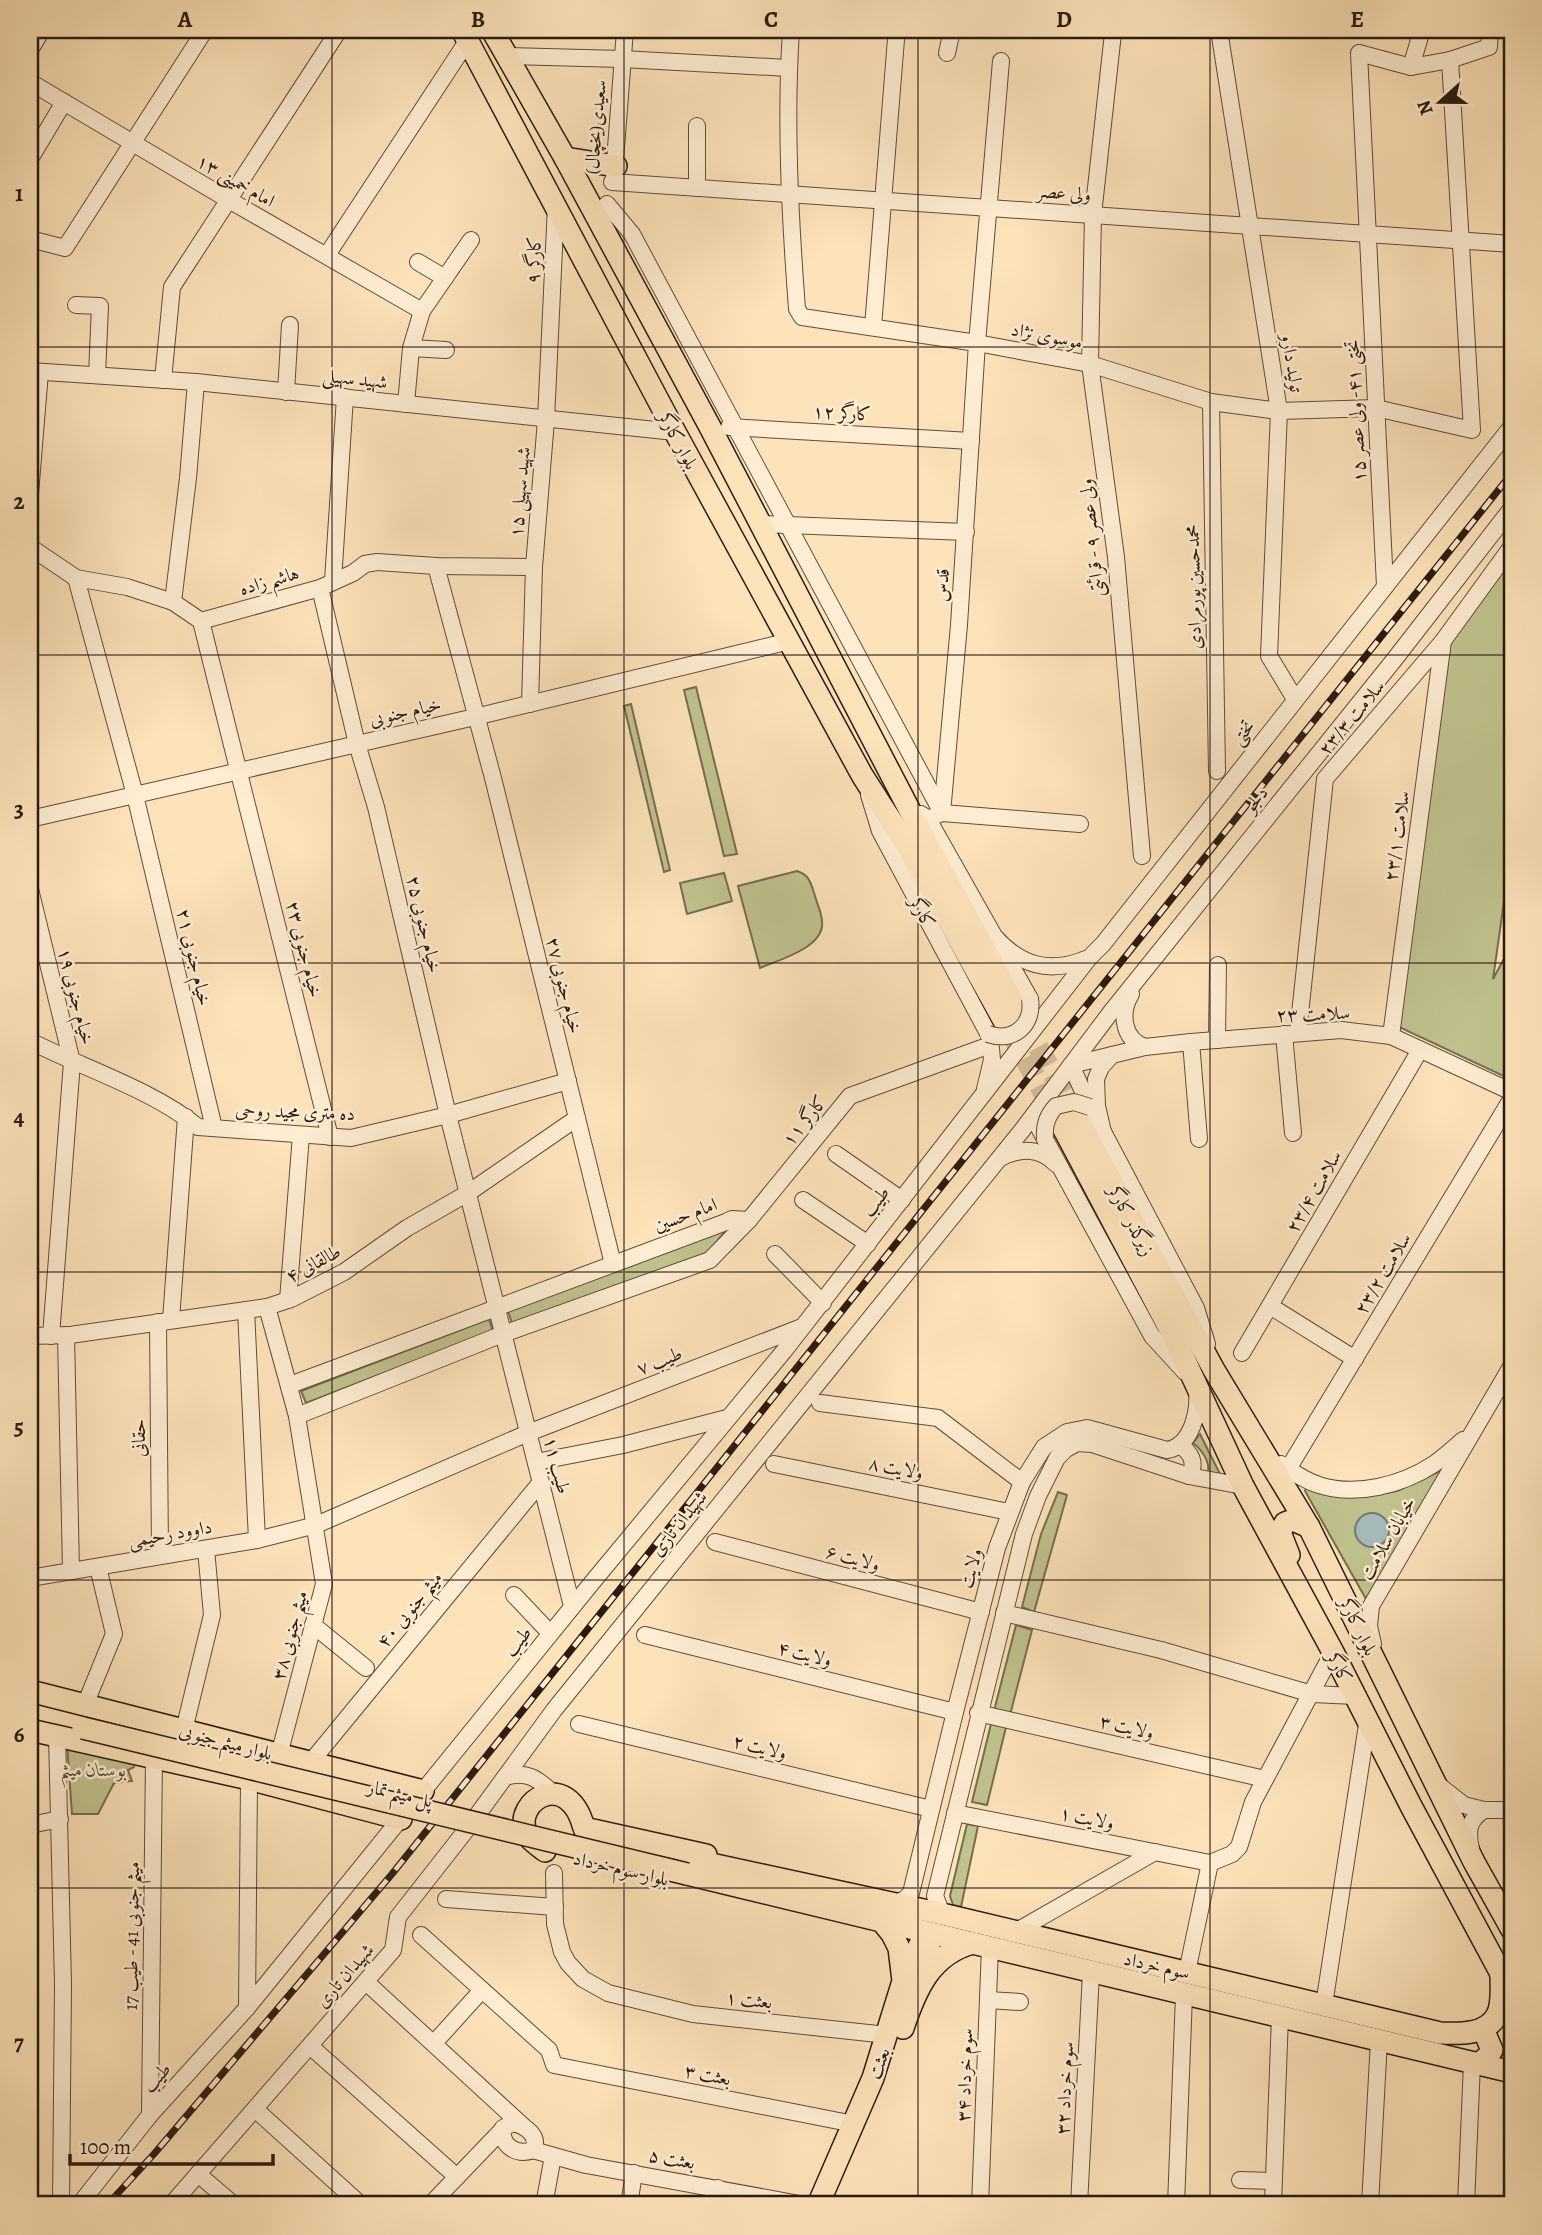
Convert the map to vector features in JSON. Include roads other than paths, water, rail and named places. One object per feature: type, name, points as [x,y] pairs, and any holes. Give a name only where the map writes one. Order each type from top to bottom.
[{"type":"main road","name":"بلوار کارگر","points":[[492,30],[565,158],[710,427],[907,804],[925,828]]},
{"type":"main road","name":"بلوار کارگر","points":[[465,35],[675,432],[862,775],[925,828]]},
{"type":"main road","points":[[565,158],[614,174]]},
{"type":"main road","points":[[790,641],[815,627]]},
{"type":"main road","points":[[925,828],[1003,1032]]},
{"type":"main road","name":"زیرگذر کارگر","points":[[1074,1113],[1182,1333]]},
{"type":"main road","name":"بلوار کارگر","points":[[1182,1333],[1214,1370],[1309,1527],[1474,1861],[1512,1930]]},
{"type":"main road","name":"کارگر","points":[[1182,1333],[1196,1385],[1243,1486],[1512,1994]]},
{"type":"main road","points":[[1309,1527],[1293,1520],[1286,1523],[1280,1532],[1331,1648]]},
{"type":"main road","name":"بلوار میثم جنوبی","points":[[30,1691],[85,1716],[184,1730],[423,1791]]},
{"type":"main road","name":"پل میثم تمار","points":[[30,1701],[774,1887]]},
{"type":"main road","name":"پل میثم تمار","points":[[30,1716],[85,1716]]},
{"type":"main road","name":"بلوار میثم جنوبی","points":[[30,1730],[249,1779],[401,1818]]},
{"type":"main road","points":[[360,1807],[375,1799],[377,1791],[368,1777]]},
{"type":"main road","points":[[545,1851],[529,1837],[524,1825],[526,1815],[534,1801],[543,1795],[558,1795]]},
{"type":"main road","name":"بلوار سوم خرداد","points":[[558,1795],[574,1803],[584,1828],[752,1866],[774,1887],[919,1930]]},
{"type":"main road","name":"بلوار سوم خرداد","points":[[467,1829],[545,1851],[747,1897],[774,1887]]},
{"type":"main road","name":"سوم خرداد","points":[[774,1887],[903,1898],[939,1905],[1015,1932],[1440,2033],[1483,2029]]},
{"type":"main road","name":"بعثت","points":[[833,2205],[859,2148],[912,1983],[892,1934],[880,1919]]},
{"type":"main road","name":"سوم خرداد","points":[[919,1930],[1512,2072]]},
{"type":"main road","name":"بعثت","points":[[818,2205],[854,2124],[887,2035],[912,1983],[959,1947],[982,1945]]},
{"type":"main road","points":[[1476,2064],[1492,2050],[1483,2029],[1498,2014],[1502,1975]]},
{"type":"street","points":[[30,50],[42,30]]},
{"type":"street","points":[[30,239],[65,248],[205,30]]},
{"type":"street","points":[[163,380],[172,287],[339,30]]},
{"type":"street","name":"سعیدی(یخچال)","points":[[601,227],[614,174],[625,30]]},
{"type":"street","points":[[789,194],[788,68],[791,30]]},
{"type":"street","points":[[947,53],[952,30]]},
{"type":"street","name":"تولید دارو","points":[[1219,30],[1279,411],[1269,656],[1295,699]]},
{"type":"street","points":[[1422,30],[1411,67],[1450,60],[1489,47],[1490,30]]},
{"type":"street","name":"ولی عصر ۹ - قرائتی","points":[[1113,33],[1094,215],[1090,364],[1116,557],[1142,856]]},
{"type":"street","points":[[327,255],[391,157],[465,35]]},
{"type":"street","points":[[873,327],[896,39]]},
{"type":"street","name":"تختی ۴۱- ولی عصر ۱۵","points":[[1385,586],[1359,53],[1411,67]]},
{"type":"street","points":[[506,56],[788,68]]},
{"type":"street","points":[[1450,60],[1461,241]]},
{"type":"street","name":"قدس","points":[[925,828],[966,532],[977,343],[1001,61]]},
{"type":"street","name":"امام خمینی ۱۳","points":[[30,82],[422,311]]},
{"type":"street","points":[[30,159],[64,102]]},
{"type":"street","points":[[697,126],[697,188]]},
{"type":"street","name":"ولی عصر","points":[[614,174],[697,188],[1512,244]]},
{"type":"street","name":"موسوی نژاد","points":[[789,194],[797,309],[802,317],[977,343],[1090,364],[1211,402],[1279,411],[1376,408],[1472,430],[1461,241]]},
{"type":"street","points":[[607,204],[632,234],[787,524],[925,828],[994,936],[1008,952],[1035,964],[1051,967],[1072,965],[1089,958]]},
{"type":"street","name":"کارگر ۹","points":[[546,420],[556,206]]},
{"type":"street","points":[[406,404],[411,348],[422,311],[471,240]]},
{"type":"street","points":[[418,262],[445,278]]},
{"type":"street","points":[[76,305],[100,306],[97,375]]},
{"type":"street","points":[[286,392],[290,325]]},
{"type":"street","points":[[411,348],[446,351]]},
{"type":"street","points":[[30,494],[35,371]]},
{"type":"street","name":"شهید سهیلی","points":[[35,371],[196,382],[675,432]]},
{"type":"street","points":[[173,602],[196,382]]},
{"type":"street","name":"خیام جنوبی ۲۵","points":[[345,397],[326,584],[357,744],[376,807],[468,1193]]},
{"type":"street","name":"محمدحسین پورمرادی","points":[[1211,402],[1217,771]]},
{"type":"street","name":"شهید سهیلی ۱۵","points":[[530,704],[534,567],[546,420]]},
{"type":"street","name":"تختی","points":[[1007,1065],[1512,426]]},
{"type":"street","name":"کارگر ۱۲","points":[[710,427],[971,440]]},
{"type":"street","name":"دلجو","points":[[1032,1117],[1138,978],[1510,514]]},
{"type":"street","points":[[761,524],[966,532]]},
{"type":"street","name":"سلامت ۲۳/۳","points":[[1293,1133],[1291,1034],[1325,779],[1443,641],[1512,546]]},
{"type":"street","points":[[30,547],[76,578],[127,587],[173,602],[201,621]]},
{"type":"street","name":"هاشم زاده","points":[[201,621],[326,584],[353,573],[365,564],[377,562],[436,566],[534,567]]},
{"type":"street","name":"خیام جنوبی ۲۷","points":[[436,566],[493,778],[612,1264]]},
{"type":"street","name":"خیام جنوبی ۲۱","points":[[76,578],[135,795],[214,1128]]},
{"type":"street","name":"خیام جنوبی ۲۳","points":[[201,621],[330,1137]]},
{"type":"street","name":"خیام جنوبی","points":[[30,819],[790,641]]},
{"type":"street","name":"سلامت ۲۳/۱","points":[[1391,1036],[1443,641]]},
{"type":"street","name":"کارگر","points":[[862,775],[880,831],[1003,1032]]},
{"type":"street","points":[[925,828],[1080,824]]},
{"type":"street","name":"خیام جنوبی ۱۹","points":[[30,889],[72,1062],[61,1197],[59,1336],[71,1572]]},
{"type":"street","name":"کارگر ۱۱","points":[[749,1220],[850,1096],[1003,1032],[1002,1037],[1018,1032],[1029,1018],[1030,999],[994,936]]},
{"type":"street","points":[[1217,1040],[1219,965]]},
{"type":"street","points":[[1138,978],[1124,1008],[1124,1017],[1126,1030],[1138,1045],[1145,1047]]},
{"type":"street","name":"سلامت ۲۳","points":[[1071,1065],[1145,1047],[1341,1030],[1391,1036],[1512,1092]]},
{"type":"street","points":[[982,1098],[1003,1032]]},
{"type":"street","name":"ده متری مجید روحی","points":[[30,1041],[144,1094],[198,1127],[301,1135],[351,1138],[448,1115],[568,1081]]},
{"type":"street","points":[[1191,1042],[1199,1139]]},
{"type":"street","name":"سلامت ۲۳/۴","points":[[1242,1353],[1420,1050]]},
{"type":"street","points":[[1112,1055],[1101,1067],[1096,1079],[1097,1106],[1103,1132],[1196,1308],[1214,1370]]},
{"type":"street","name":"طیب","points":[[79,2205],[150,2115],[247,2008],[572,1606],[804,1326],[1007,1065]]},
{"type":"street","points":[[1071,1065],[1074,1113]]},
{"type":"street","name":"سلامت ۲۳/۲","points":[[1288,1469],[1512,1098]]},
{"type":"street","points":[[1045,1139],[1047,1119],[1056,1105],[1074,1102],[1074,1113]]},
{"type":"street","points":[[1074,1113],[1103,1132]]},
{"type":"street","points":[[939,1905],[955,1814],[978,1713],[1024,1534],[1038,1496],[1057,1458],[1086,1436],[1167,1450],[1180,1445],[1198,1410],[1196,1385],[1152,1336],[1032,1117]]},
{"type":"street","name":"شهیدان تاری","points":[[171,2205],[393,1950],[398,1917],[532,1741],[1032,1117]]},
{"type":"street","name":"حقانی","points":[[160,1555],[165,1321],[179,1222],[186,1118]]},
{"type":"street","name":"طالقانی ۴","points":[[30,1336],[59,1336],[246,1310],[288,1300],[344,1272],[407,1228],[468,1193],[577,1118]]},
{"type":"street","points":[[288,1300],[301,1135]]},
{"type":"street","points":[[998,1160],[1009,1154],[1030,1150],[1051,1159],[1061,1169]]},
{"type":"street","points":[[836,1154],[902,1200]]},
{"type":"street","name":"طیب ۱۱","points":[[468,1193],[572,1606]]},
{"type":"street","points":[[803,1200],[868,1244]]},
{"type":"street","name":"امام حسین","points":[[290,1385],[732,1219],[749,1220]]},
{"type":"street","name":"امام حسین","points":[[298,1416],[503,1334],[710,1260],[749,1220]]},
{"type":"street","points":[[775,1254],[822,1303]]},
{"type":"street","points":[[1270,1306],[1355,1359]]},
{"type":"street","name":"میثم جنوبی ۳۸","points":[[267,1307],[298,1416],[324,1584],[279,1755]]},
{"type":"street","points":[[246,1310],[257,1540]]},
{"type":"street","name":"طیب ۷","points":[[316,1525],[528,1433],[804,1326]]},
{"type":"street","name":"خیابان سلامت","points":[[1380,1670],[1368,1626],[1371,1606],[1512,1365]]},
{"type":"street","points":[[820,1403],[938,1418],[1022,1482]]},
{"type":"street","points":[[536,1462],[623,1445],[727,1418]]},
{"type":"street","name":"ولایت","points":[[903,1898],[931,1809],[954,1712],[1009,1512],[1022,1482],[1044,1447],[1067,1432],[1086,1436]]},
{"type":"street","name":"خیابان سلامت","points":[[1257,1444],[1288,1469],[1320,1486],[1369,1488],[1391,1483],[1434,1464],[1470,1434]]},
{"type":"street","points":[[1086,1436],[1110,1448],[1189,1476],[1243,1486]]},
{"type":"street","points":[[1180,1445],[1189,1451],[1193,1460],[1193,1469],[1189,1476]]},
{"type":"street","points":[[1044,1447],[1055,1448],[1057,1458]]},
{"type":"street","name":"ولایت ۸","points":[[774,1464],[1009,1512]]},
{"type":"street","name":"میثم جنوبی ۴۰","points":[[310,1763],[541,1482]]},
{"type":"street","name":"داوود رحیمی","points":[[30,1578],[257,1540],[316,1525]]},
{"type":"street","name":"ولایت ۶","points":[[715,1542],[981,1612]]},
{"type":"street","points":[[184,1730],[212,1615],[206,1549]]},
{"type":"street","points":[[85,1716],[114,1634],[98,1567]]},
{"type":"street","points":[[514,1595],[550,1633]]},
{"type":"street","points":[[1004,1613],[1161,1650],[1312,1694],[1356,1696]]},
{"type":"street","points":[[313,1625],[366,1668]]},
{"type":"street","name":"ولایت ۴","points":[[645,1635],[954,1712]]},
{"type":"street","points":[[1187,1972],[1210,1863],[1232,1854],[1239,1847],[1252,1802],[1312,1694],[1331,1648]]},
{"type":"street","name":"ولایت ۳","points":[[978,1713],[1265,1779]]},
{"type":"street","points":[[1324,2005],[1368,1718]]},
{"type":"street","name":"ولایت ۲","points":[[579,1724],[931,1809]]},
{"type":"street","points":[[57,1735],[63,1984],[61,2205]]},
{"type":"street","points":[[532,1741],[532,1759],[538,1779]]},
{"type":"street","name":"میثم جنوبی 41 - طیب 17","points":[[150,2115],[154,1757]]},
{"type":"street","points":[[505,1777],[527,1774],[558,1795]]},
{"type":"street","points":[[247,2008],[249,1779]]},
{"type":"street","points":[[1437,1783],[1464,1805],[1484,1810],[1510,1810],[1512,1793]]},
{"type":"street","points":[[1474,1861],[1468,1829],[1471,1820],[1484,1810]]},
{"type":"street","name":"ولایت ۱","points":[[955,1814],[1210,1863]]},
{"type":"street","points":[[30,1825],[60,1819]]},
{"type":"street","points":[[1015,1932],[1155,1852]]},
{"type":"street","name":"بعثت ۱","points":[[555,1873],[555,1924],[558,1940],[568,1963],[583,1979],[608,1993],[693,2014],[887,2035]]},
{"type":"street","points":[[446,1899],[555,1907]]},
{"type":"street","points":[[421,1935],[482,1990],[435,2042]]},
{"type":"street","name":"سوم خرداد ۳۴","points":[[980,2205],[989,2000],[982,1945]]},
{"type":"street","name":"سوم خرداد ۳۲","points":[[1079,2205],[1091,1973]]},
{"type":"street","points":[[366,1982],[435,2042],[523,2126],[535,2139],[533,2150],[523,2152],[509,2147],[502,2138],[502,2130]]},
{"type":"street","name":"بعثت ۳","points":[[482,1990],[549,2050],[554,2065],[854,2124]]},
{"type":"street","points":[[1176,2205],[1184,1995]]},
{"type":"street","points":[[989,2000],[1020,2002]]},
{"type":"street","points":[[1273,2205],[1280,2016]]},
{"type":"street","points":[[1370,2205],[1379,2040]]},
{"type":"street","points":[[310,2046],[457,2177]]},
{"type":"street","points":[[1466,2205],[1476,2064]]},
{"type":"street","points":[[256,2110],[361,2205]]},
{"type":"street","points":[[430,2205],[444,2197],[457,2177],[510,2123],[523,2126]]},
{"type":"street","name":"بعثت ۵","points":[[533,2150],[586,2165],[804,2205]]},
{"type":"street","points":[[544,2205],[554,2156]]},
{"type":"street","points":[[629,2205],[634,2173]]},
{"type":"street","points":[[198,2174],[234,2205]]},
{"type":"street","points":[[1240,2180],[1273,2181]]},
{"type":"street","points":[[715,2205],[718,2188]]},
{"type":"tunnel","points":[[1023,1020],[1073,1110]]},
{"type":"tunnel","points":[[1010,1031],[1055,1114]]},
{"type":"railway","points":[[107,2205],[154,2154],[392,1874],[1512,473]]},
{"type":"park label","name":"بوستان میثم","points":[[93,1769]]}]
